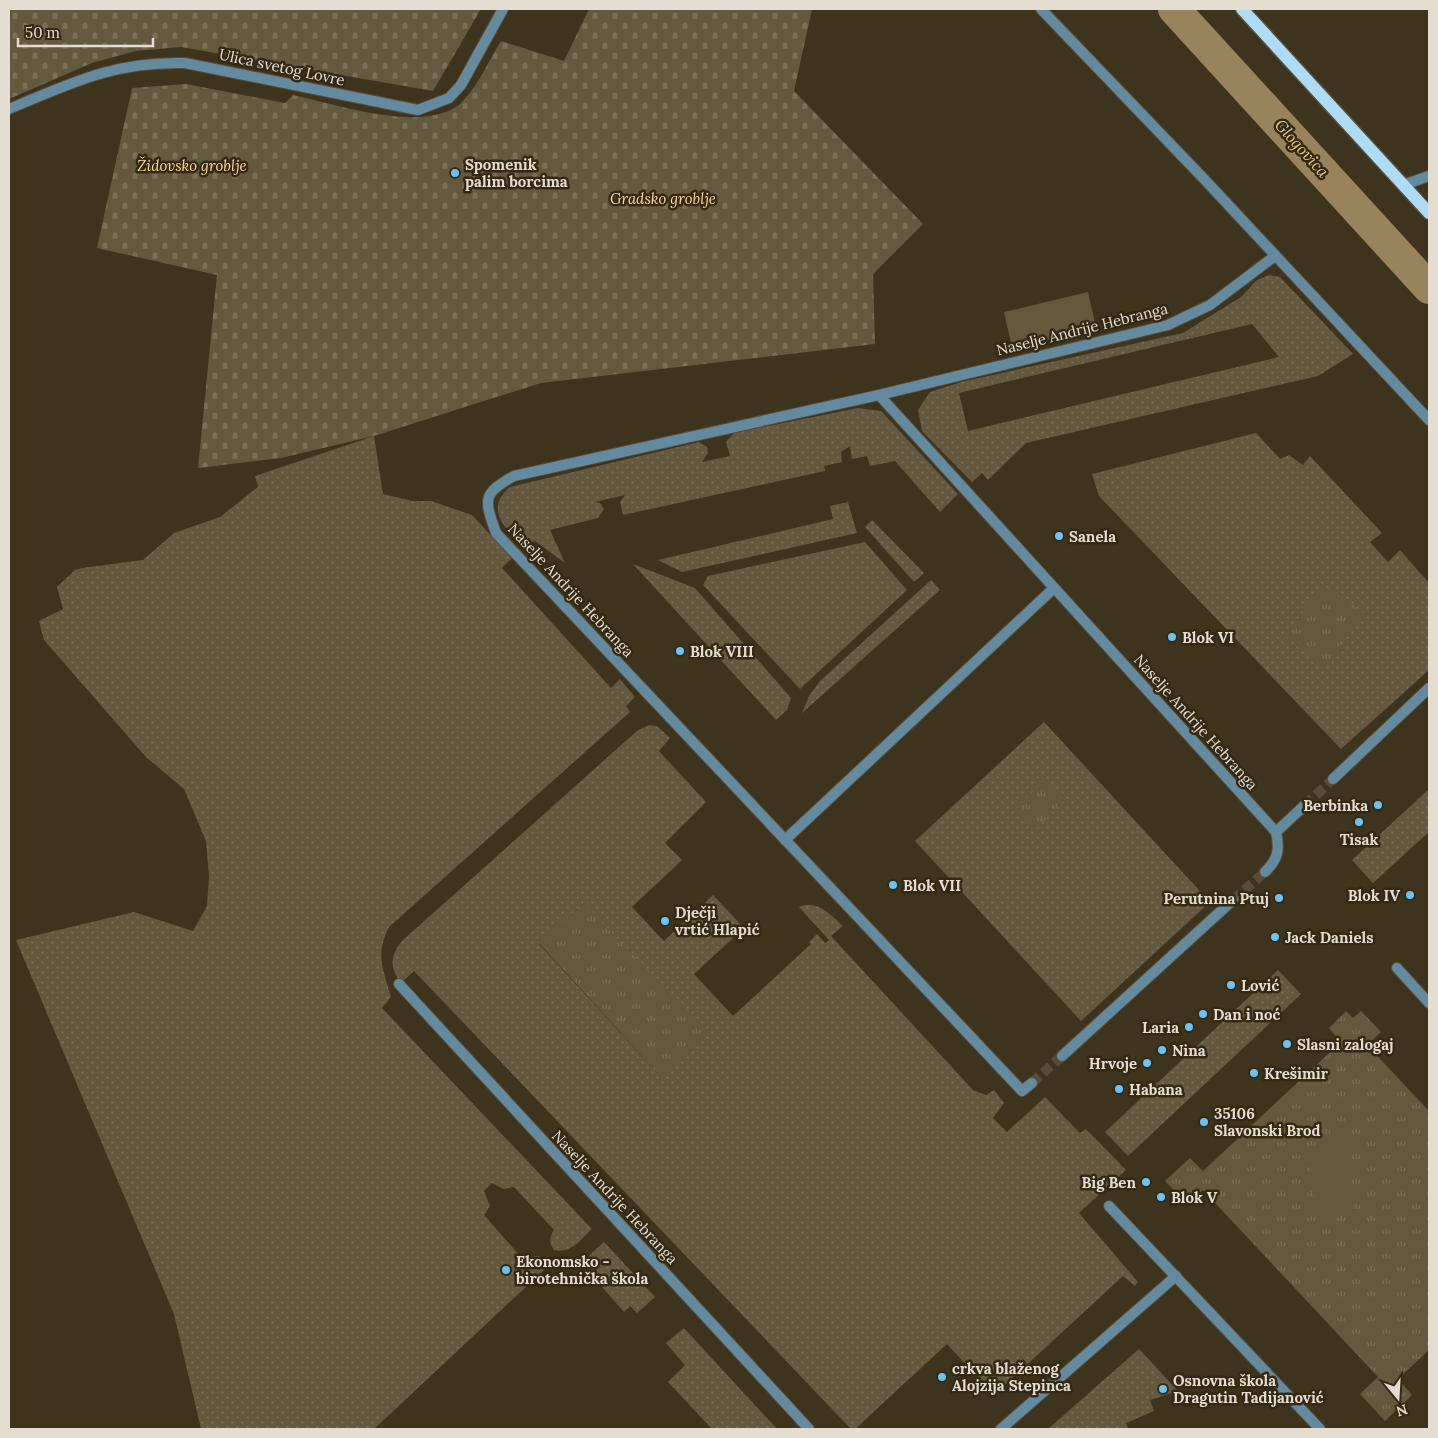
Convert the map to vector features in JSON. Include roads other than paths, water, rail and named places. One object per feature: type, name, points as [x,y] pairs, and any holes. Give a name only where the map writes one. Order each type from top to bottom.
[{"type":"main road","points":[[1242,9],[1429,214]]},
{"type":"street","name":"Ulica svetog Lovre","points":[[9,109],[75,81],[123,66],[153,62],[185,63],[418,110],[450,98],[461,85],[503,9]]},
{"type":"street","points":[[1041,9],[1205,180],[1429,420]]},
{"type":"street","points":[[1403,185],[1429,176]]},
{"type":"street","name":"Naselje Andrije Hebranga","points":[[1032,1083],[1022,1091],[496,533],[488,510],[488,498],[494,487],[514,476],[879,395],[1168,325],[1210,305],[1275,256]]},
{"type":"street","name":"Naselje Andrije Hebranga","points":[[879,395],[1276,832]]},
{"type":"street","points":[[785,840],[1054,588]]},
{"type":"street","points":[[1332,779],[1429,688]]},
{"type":"street","points":[[1265,872],[1274,862],[1279,847],[1276,832],[1305,805]]},
{"type":"street","points":[[1062,1056],[1233,900]]},
{"type":"street","points":[[1397,968],[1429,1002]]},
{"type":"street","name":"Naselje Andrije Hebranga","points":[[399,984],[809,1429]]},
{"type":"street","points":[[1109,1206],[1320,1429]]},
{"type":"street","points":[[1001,1429],[1176,1276]]},
{"type":"waterway","name":"Glogovica","points":[[1174,9],[1429,288]]},
{"type":"tunnel","points":[[1305,805],[1333,779]]},
{"type":"tunnel","points":[[1233,900],[1265,872]]},
{"type":"tunnel","points":[[1032,1083],[1062,1056]]},
{"type":"place","name":"Spomenik palim borcima","points":[[455,173]]},
{"type":"place","name":"Sanela","points":[[1059,536]]},
{"type":"place","name":"Blok VI","points":[[1172,637]]},
{"type":"place","name":"Blok VIII","points":[[680,651]]},
{"type":"place","name":"Berbinka","points":[[1378,805]]},
{"type":"place","name":"Tisak","points":[[1359,822]]},
{"type":"place","name":"Blok VII","points":[[893,885]]},
{"type":"place","name":"Blok IV","points":[[1410,895]]},
{"type":"place","name":"Perutnina Ptuj","points":[[1279,898]]},
{"type":"place","name":"Dječji vrtić Hlapić","points":[[665,921]]},
{"type":"place","name":"Jack Daniels","points":[[1275,937]]},
{"type":"place","name":"Lović","points":[[1231,985]]},
{"type":"place","name":"Dan i noć","points":[[1203,1014]]},
{"type":"place","name":"Laria","points":[[1189,1027]]},
{"type":"place","name":"Slasni zalogaj","points":[[1287,1044]]},
{"type":"place","name":"Nina","points":[[1162,1050]]},
{"type":"place","name":"Hrvoje","points":[[1147,1063]]},
{"type":"place","name":"Krešimir","points":[[1254,1073]]},
{"type":"place","name":"Habana","points":[[1119,1089]]},
{"type":"place","name":"35106 Slavonski Brod","points":[[1204,1122]]},
{"type":"place","name":"Big Ben","points":[[1146,1182]]},
{"type":"place","name":"Blok V","points":[[1161,1197]]},
{"type":"place","name":"Ekonomsko - birotehnička škola","points":[[506,1270]]},
{"type":"place","name":"crkva blaženog Alojzija Stepinca","points":[[942,1377]]},
{"type":"place","name":"Osnovna škola Dragutin Tadijanović","points":[[1163,1389]]},
{"type":"park label","name":"Židovsko groblje","points":[[192,165]]},
{"type":"park label","name":"Gradsko groblje","points":[[663,198]]}]
